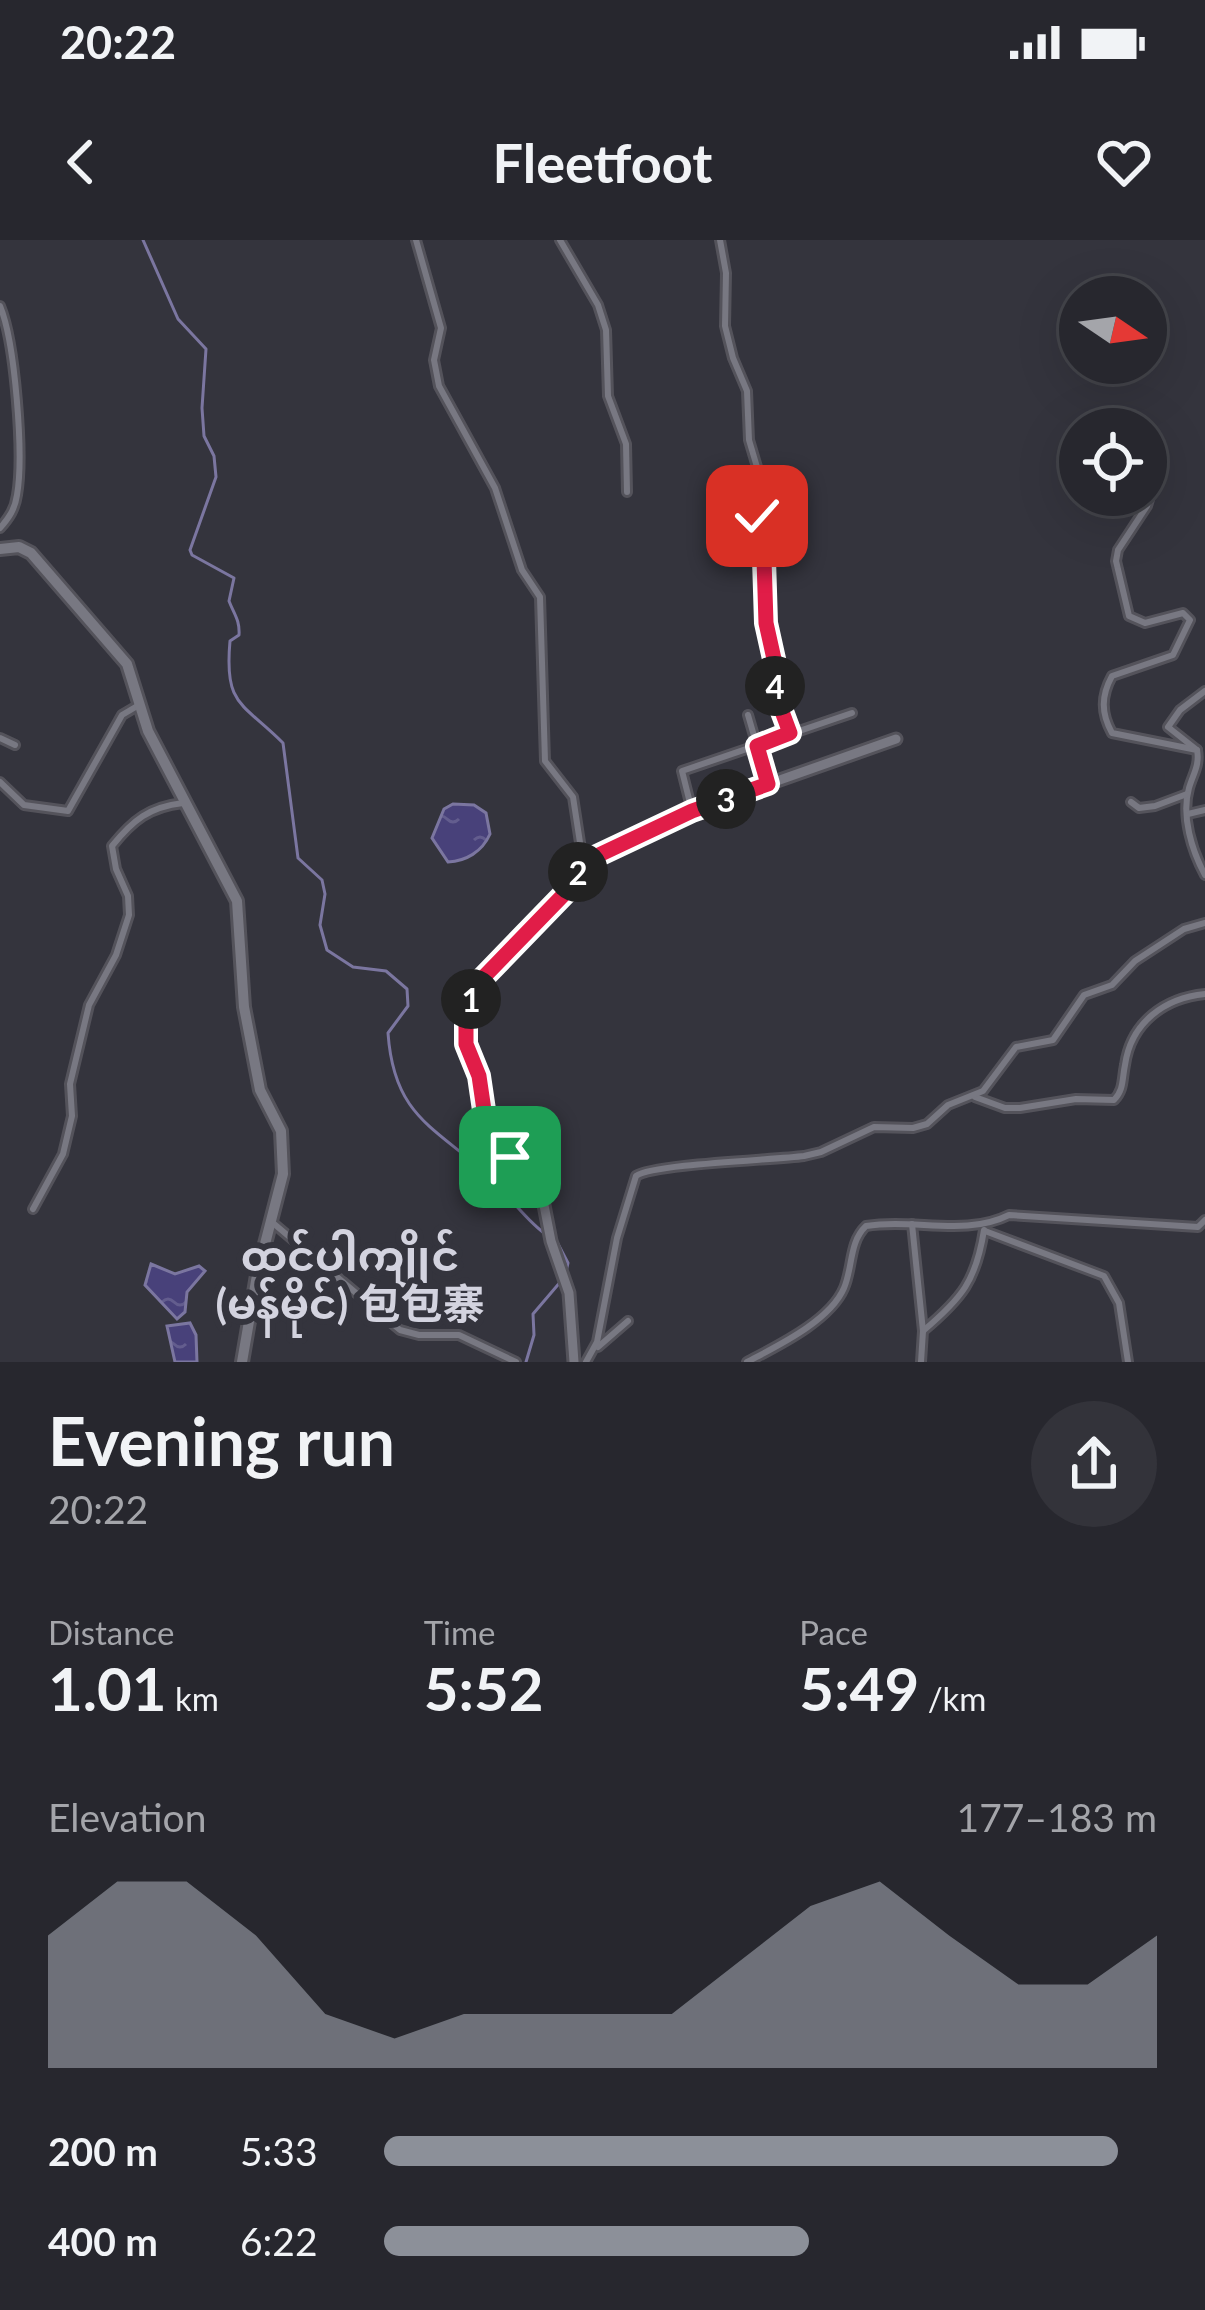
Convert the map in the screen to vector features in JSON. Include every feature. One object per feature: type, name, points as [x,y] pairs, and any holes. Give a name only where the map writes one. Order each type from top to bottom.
[{"type":"main road","points":[[0,549],[19,547],[38,560],[127,664],[148,731],[237,901],[244,1007],[260,1090],[281,1131],[283,1174],[257,1275],[242,1362]]},
{"type":"street","points":[[416,240],[441,328],[434,360],[439,386],[494,488],[518,559],[540,597],[545,761],[573,797],[584,862],[572,886],[478,983],[466,1011],[466,1044],[479,1076],[484,1110],[522,1179],[542,1195],[565,1281],[574,1362]]},
{"type":"street","points":[[560,240],[598,305],[606,330],[608,396],[626,445],[627,492]]},
{"type":"street","points":[[720,240],[726,273],[725,326],[747,391],[749,440],[757,467],[757,516],[766,623],[776,668],[774,690],[790,733]]},
{"type":"street","points":[[0,306],[8,334],[20,464],[17,499],[0,528]]},
{"type":"street","points":[[1140,516],[1118,550],[1126,608],[1130,616],[1145,623],[1183,613],[1190,620],[1173,655],[1112,676],[1103,717],[1112,733],[1197,750]]},
{"type":"street","points":[[1205,691],[1180,710],[1168,727],[1197,750],[1202,763],[1187,794],[1194,856],[1205,875]]},
{"type":"street","points":[[0,782],[24,805],[68,811],[122,715],[139,704]]},
{"type":"street","points":[[692,811],[682,771],[852,713]]},
{"type":"street","points":[[748,715],[768,784]]},
{"type":"street","points":[[0,738],[15,745]]},
{"type":"street","points":[[584,862],[692,811],[896,739]]},
{"type":"street","points":[[1131,802],[1139,808],[1155,806],[1187,794]]},
{"type":"street","points":[[34,1209],[63,1154],[72,1116],[70,1084],[89,1005],[116,955],[129,915],[112,846],[146,811],[186,803]]},
{"type":"street","points":[[1188,814],[1205,810]]},
{"type":"street","points":[[595,1349],[617,1238],[633,1183],[644,1170],[820,1152],[874,1127],[927,1124],[948,1105],[983,1091],[1016,1047],[1053,1040],[1084,995],[1112,985],[1135,961],[1173,935],[1205,923]]},
{"type":"street","points":[[971,1096],[1004,1108],[1076,1099],[1114,1100],[1122,1091],[1130,1046],[1155,1010],[1167,1002],[1205,994]]},
{"type":"street","points":[[923,1331],[962,1297],[975,1275],[984,1229],[1009,1215],[1202,1230],[1205,1220]]},
{"type":"street","points":[[273,1222],[400,1330],[459,1335],[516,1362]]},
{"type":"street","points":[[912,1224],[923,1331],[921,1362]]},
{"type":"street","points":[[747,1362],[827,1311],[843,1293],[854,1244],[866,1226],[912,1224],[984,1229],[1104,1276],[1119,1304],[1128,1362]]},
{"type":"street","points":[[586,1362],[628,1322]]},
{"type":"water","points":[[453,804],[474,805],[486,813],[490,834],[473,854],[448,862],[432,838],[444,809]]},
{"type":"water","points":[[151,1264],[175,1274],[199,1266],[205,1271],[187,1292],[185,1312],[177,1319],[145,1285]]},
{"type":"water","points":[[190,1323],[196,1335],[197,1362],[175,1362],[167,1326]]},
{"type":"waterway","points":[[143,240],[178,319],[206,349],[204,436],[214,456],[216,477],[190,550],[234,578],[229,601],[239,635],[230,641],[230,679],[239,701],[283,743],[298,858],[322,880],[325,894],[320,925],[327,950],[353,967],[386,971],[407,989],[408,1006],[388,1033],[392,1062],[409,1103],[544,1233]]},
{"type":"waterway","points":[[557,1242],[568,1263],[566,1272]]},
{"type":"waterway","points":[[526,1362],[534,1335],[533,1314],[562,1280]]},
{"type":"district","name":"ထင်ပါကျိုင် (မန်မိုင်) 包包寨","points":[[350,1280]]},
{"type":"route","points":[[510,1157],[484,1110],[479,1076],[466,1044],[466,1011],[478,983],[572,886],[584,862],[692,811],[768,784],[757,746],[790,733],[774,690],[776,668],[766,623],[757,516]]}]
